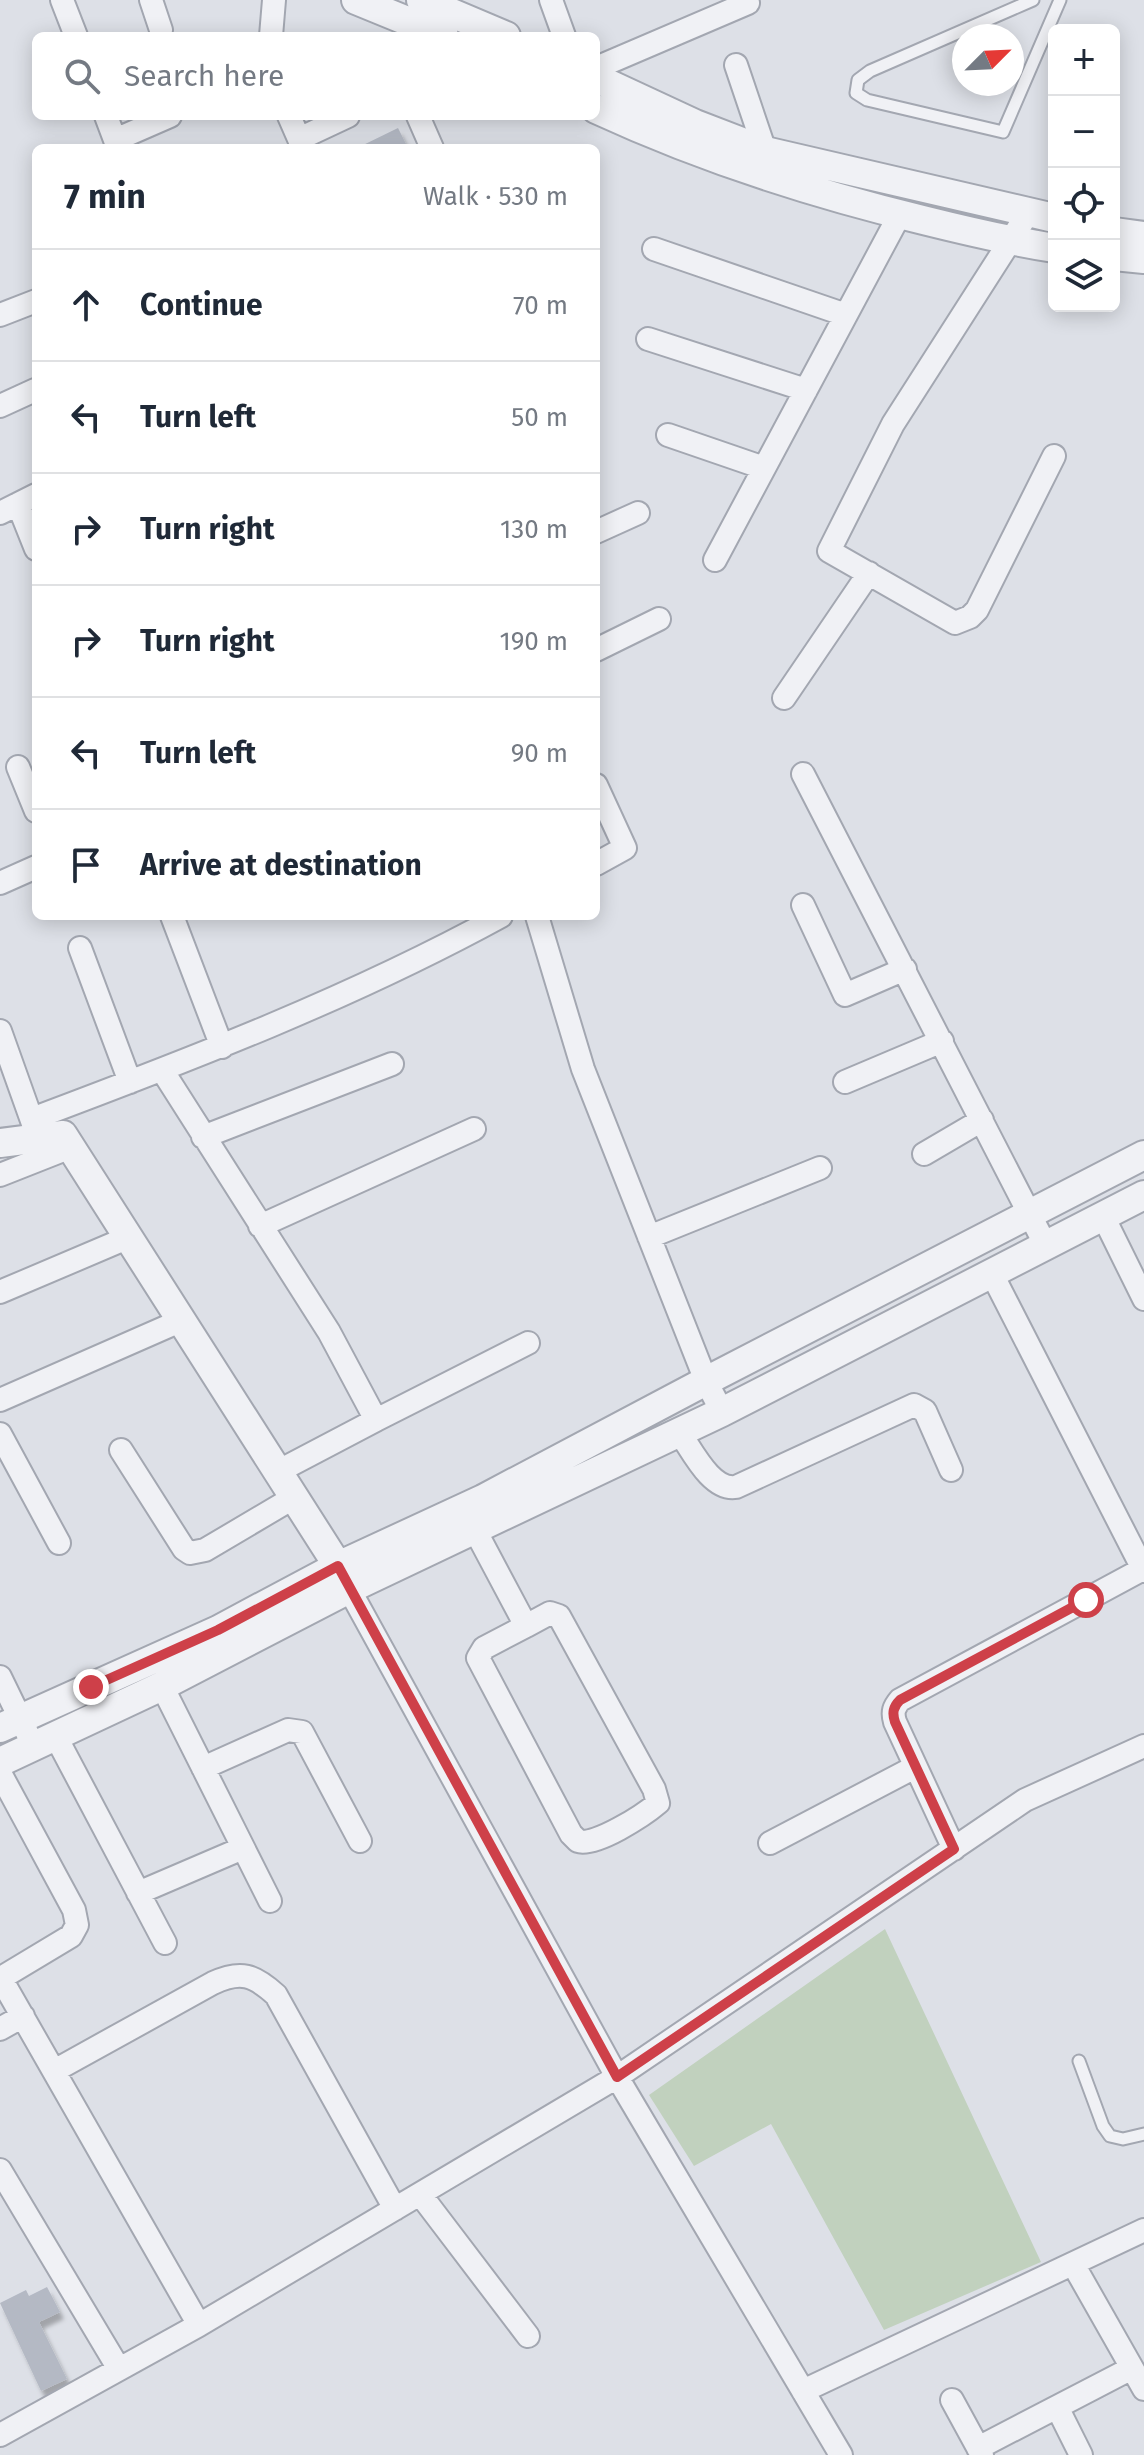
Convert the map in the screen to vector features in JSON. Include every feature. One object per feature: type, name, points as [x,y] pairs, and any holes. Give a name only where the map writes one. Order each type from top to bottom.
[{"type":"street","points":[[62,0],[74,32]]},
{"type":"street","points":[[151,0],[161,30]]},
{"type":"street","points":[[271,32],[274,0]]},
{"type":"street","points":[[356,0],[434,32]]},
{"type":"street","points":[[421,0],[497,32]]},
{"type":"street","points":[[551,0],[563,32]]},
{"type":"street","points":[[600,66],[748,3]]},
{"type":"street","points":[[736,65],[765,151]]},
{"type":"street","points":[[600,80],[695,124],[765,151],[1041,216]]},
{"type":"street","points":[[600,111],[652,134],[760,174],[900,214],[1048,247]]},
{"type":"street","points":[[108,120],[117,144],[162,120]]},
{"type":"street","points":[[291,120],[301,144],[341,120]]},
{"type":"street","points":[[420,120],[430,144]]},
{"type":"street","points":[[715,560],[900,214]]},
{"type":"street","points":[[1041,216],[1012,241],[893,424],[829,551],[955,623],[970,617],[984,596],[1054,456]]},
{"type":"street","points":[[1120,233],[1144,236]]},
{"type":"street","points":[[654,249],[846,315]]},
{"type":"street","points":[[1120,257],[1144,259]]},
{"type":"street","points":[[0,315],[32,303]]},
{"type":"street","points":[[648,339],[806,390]]},
{"type":"street","points":[[0,406],[32,391]]},
{"type":"street","points":[[668,435],[764,468]]},
{"type":"street","points":[[18,504],[32,539]]},
{"type":"street","points":[[600,530],[638,513]]},
{"type":"street","points":[[784,698],[869,573]]},
{"type":"street","points":[[600,648],[659,619]]},
{"type":"street","points":[[18,767],[32,801]]},
{"type":"street","points":[[803,774],[1046,1246]]},
{"type":"street","points":[[600,794],[625,848],[600,862]]},
{"type":"street","points":[[0,883],[32,869]]},
{"type":"street","points":[[803,905],[845,995],[905,969]]},
{"type":"street","points":[[174,920],[222,1047]]},
{"type":"street","points":[[0,1143],[130,1082],[222,1047],[433,953],[494,920]]},
{"type":"street","points":[[538,920],[583,1069],[706,1381],[722,1412]]},
{"type":"street","points":[[80,948],[130,1082]]},
{"type":"street","points":[[0,1031],[35,1129]]},
{"type":"street","points":[[845,1082],[942,1041]]},
{"type":"street","points":[[203,1137],[392,1064]]},
{"type":"street","points":[[162,1070],[329,1332],[376,1420]]},
{"type":"street","points":[[924,1154],[982,1120]]},
{"type":"street","points":[[35,1129],[63,1135],[344,1577],[617,2077],[841,2455]]},
{"type":"street","points":[[260,1226],[474,1129]]},
{"type":"street","points":[[0,1175],[71,1147]]},
{"type":"street","points":[[0,1762],[162,1686],[344,1577],[483,1499],[1144,1155]]},
{"type":"street","points":[[649,1237],[820,1168]]},
{"type":"street","points":[[10,1724],[344,1577],[475,1530],[722,1412],[1144,1195]]},
{"type":"street","points":[[1103,1216],[1144,1299]]},
{"type":"street","points":[[0,1292],[127,1238]]},
{"type":"street","points":[[954,1849],[893,1715],[895,1706],[900,1700],[1143,1570],[992,1274]]},
{"type":"street","points":[[0,1400],[180,1321]]},
{"type":"street","points":[[277,1472],[528,1343]]},
{"type":"street","points":[[679,1432],[715,1481],[727,1488],[736,1487],[914,1405],[925,1411],[951,1470]]},
{"type":"street","points":[[0,1434],[59,1543]]},
{"type":"street","points":[[121,1450],[184,1549],[190,1553],[205,1550],[293,1498]]},
{"type":"street","points":[[475,1530],[526,1626]]},
{"type":"street","points":[[550,1613],[559,1616],[654,1789],[658,1803],[592,1841],[584,1843],[571,1834],[478,1658],[484,1648],[526,1626],[550,1613]]},
{"type":"street","points":[[0,1677],[10,1724]]},
{"type":"street","points":[[162,1686],[270,1901]]},
{"type":"street","points":[[10,1724],[45,1742],[138,1893],[165,1943]]},
{"type":"street","points":[[203,1768],[288,1730],[302,1732],[360,1841]]},
{"type":"street","points":[[0,2435],[199,2325],[617,2077],[1025,1800],[1144,1746]]},
{"type":"street","points":[[770,1843],[915,1767]]},
{"type":"street","points":[[0,1773],[74,1910],[77,1925],[71,1936],[0,1977],[199,2325]]},
{"type":"street","points":[[138,1893],[243,1848]]},
{"type":"street","points":[[54,2071],[213,1983],[230,1975],[248,1976],[262,1982],[276,1995],[395,2209]]},
{"type":"street","points":[[0,2029],[23,2016]]},
{"type":"street","points":[[0,2170],[119,2369]]},
{"type":"street","points":[[420,2194],[528,2336]]},
{"type":"street","points":[[803,2391],[1144,2230]]},
{"type":"street","points":[[952,2400],[980,2451],[1057,2407],[1140,2379],[1073,2264]]},
{"type":"street","points":[[1057,2407],[1081,2455]]},
{"type":"lane","points":[[1033,0],[870,71],[858,80],[856,93],[867,100],[1003,132],[1060,0]]},
{"type":"lane","points":[[1079,2061],[1103,2126],[1110,2136],[1123,2139],[1144,2134]]},
{"type":"green space","points":[[885,1929],[1041,2262],[884,2330],[771,2124],[694,2166],[649,2095]]},
{"type":"building","points":[[398,128],[406,144],[365,144]]},
{"type":"building","points":[[47,2287],[60,2312],[39,2322],[67,2379],[41,2391],[0,2303],[26,2290],[29,2296]]},
{"type":"route","points":[[91,1687],[218,1630],[338,1566],[617,2077],[954,1849],[895,1722],[895,1706],[900,1700],[1086,1600]]}]
